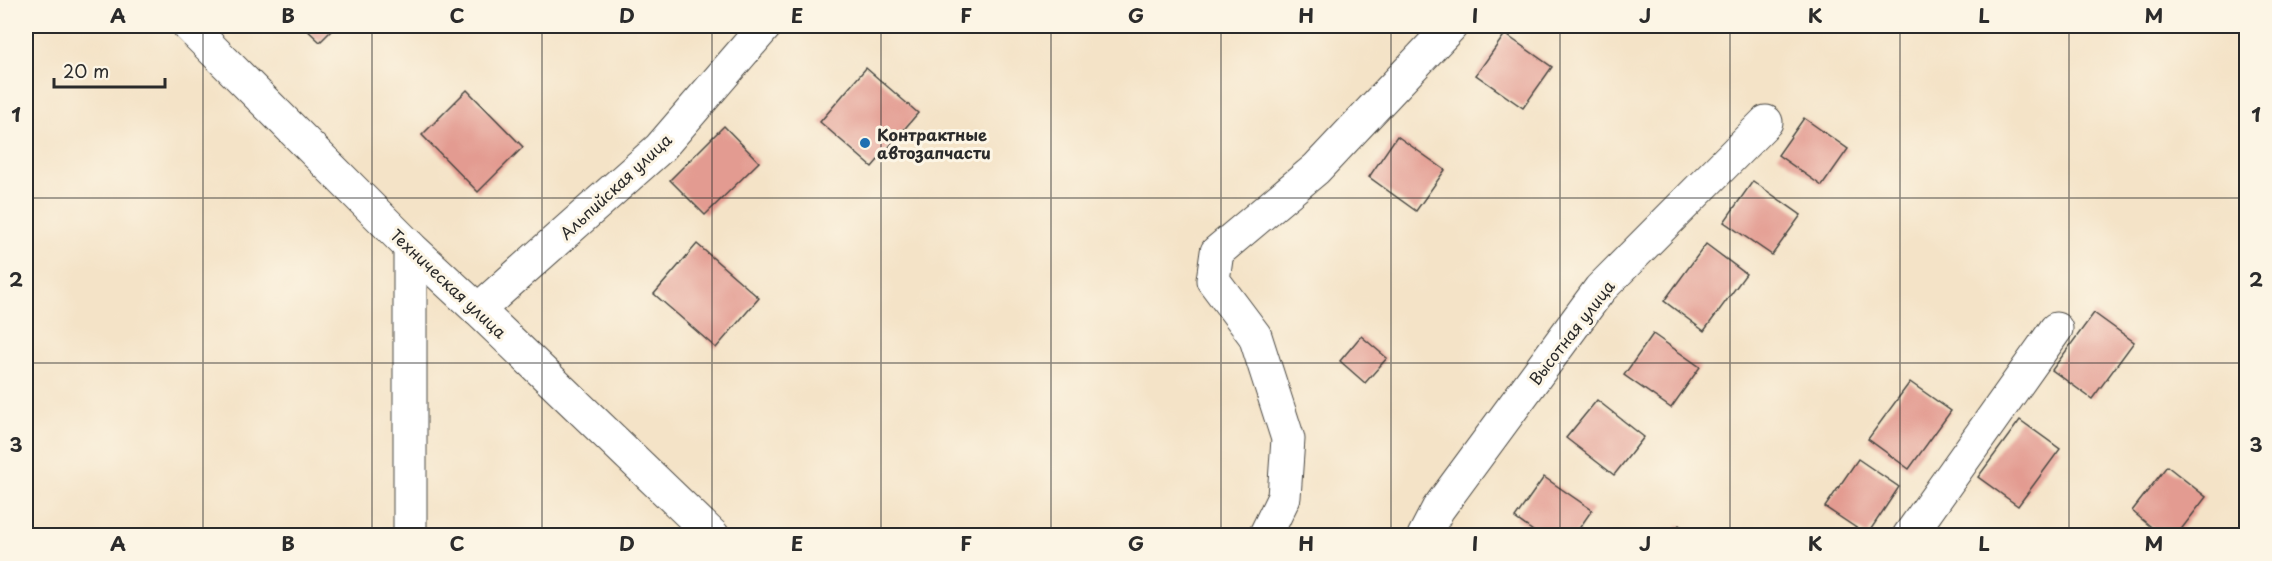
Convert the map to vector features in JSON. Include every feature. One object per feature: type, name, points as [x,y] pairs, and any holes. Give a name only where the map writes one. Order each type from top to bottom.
[{"type":"street","name":"Техническая улица","points":[[189,26],[410,247],[713,536]]},
{"type":"street","name":"Альпийская улица","points":[[478,310],[660,148],[765,26]]},
{"type":"street","points":[[1265,536],[1284,497],[1288,439],[1255,336],[1213,280],[1216,252],[1316,169],[1451,26]]},
{"type":"street","name":"Высотная улица","points":[[1424,536],[1438,509],[1600,289],[1766,122]]},
{"type":"street","points":[[410,247],[410,536]]},
{"type":"street","points":[[1909,536],[2056,329]]},
{"type":"building","points":[[303,26],[336,26],[320,42]]},
{"type":"building","points":[[1505,34],[1552,67],[1523,108],[1476,75]]},
{"type":"building","points":[[866,68],[918,113],[872,167],[820,122]]},
{"type":"building","points":[[467,90],[523,147],[478,192],[422,135]]},
{"type":"building","points":[[1804,118],[1848,149],[1822,186],[1778,155]]},
{"type":"building","points":[[724,126],[759,162],[705,215],[670,180]]},
{"type":"building","points":[[1397,136],[1445,170],[1416,211],[1369,177]]},
{"type":"building","points":[[1753,181],[1801,215],[1772,255],[1724,222]]},
{"type":"building","points":[[697,244],[759,298],[716,348],[654,294]]},
{"type":"building","points":[[1706,244],[1746,274],[1704,331],[1664,301]]},
{"type":"building","points":[[2094,313],[2134,342],[2092,399],[2052,370]]},
{"type":"building","points":[[1653,334],[1700,367],[1671,408],[1624,375]]},
{"type":"building","points":[[1361,336],[1387,358],[1365,383],[1340,361]]},
{"type":"building","points":[[1910,382],[1951,411],[1909,469],[1868,439]]},
{"type":"building","points":[[1597,400],[1644,437],[1614,475],[1566,438]]},
{"type":"building","points":[[2020,420],[2060,449],[2018,506],[1978,477]]},
{"type":"building","points":[[1858,459],[1899,487],[1867,535],[1825,507]]},
{"type":"building","points":[[2167,466],[2206,497],[2176,536],[2162,536],[2132,511]]},
{"type":"building","points":[[1544,477],[1592,510],[1574,536],[1540,536],[1515,518]]},
{"type":"building","points":[[1679,525],[1695,536],[1671,536]]},
{"type":"place","name":"Контрактные автозапчасти","points":[[865,143]]}]
